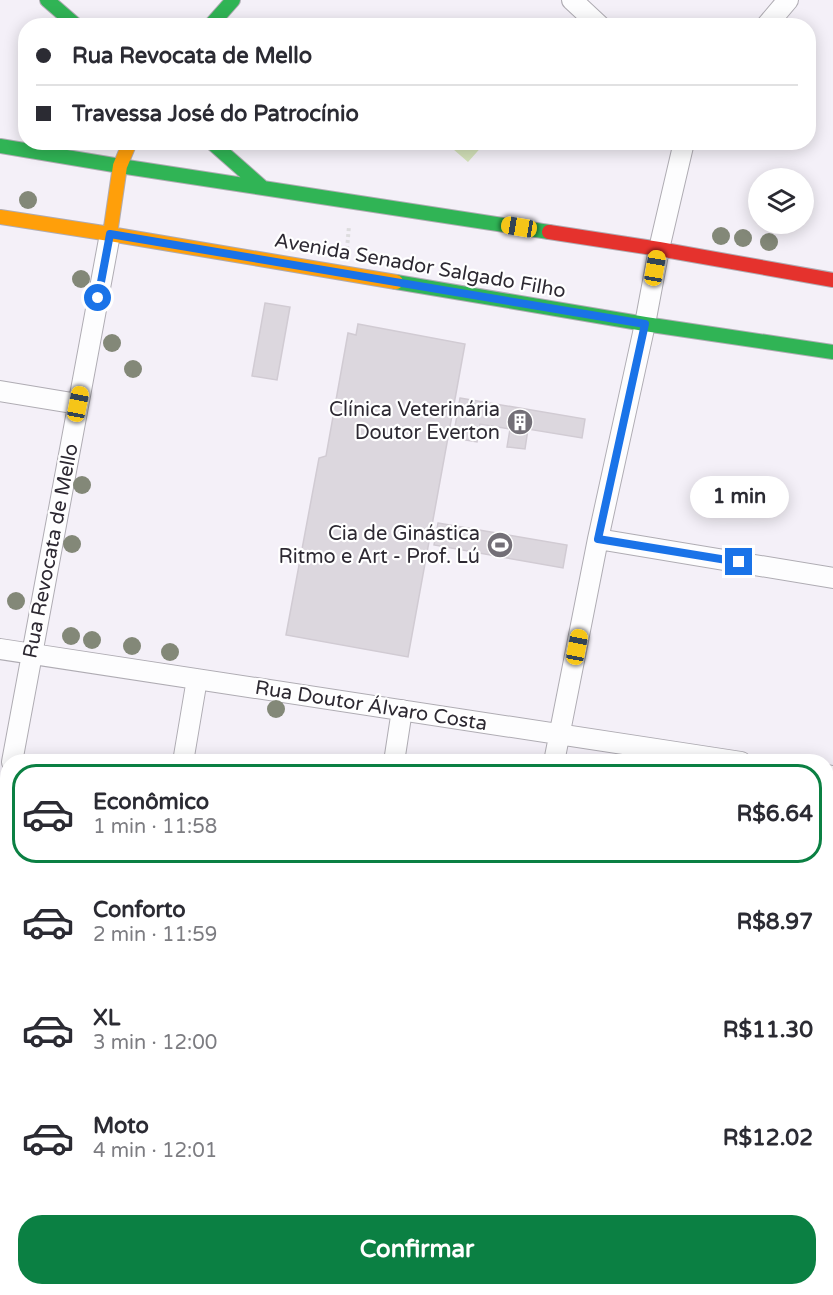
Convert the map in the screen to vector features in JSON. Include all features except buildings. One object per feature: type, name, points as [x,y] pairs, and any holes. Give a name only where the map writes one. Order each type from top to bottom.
[{"type":"main road","points":[[47,0],[67,18]]},
{"type":"main road","points":[[217,18],[233,0]]},
{"type":"main road","points":[[0,146],[18,149]]},
{"type":"main road","points":[[24,150],[659,249],[833,280]]},
{"type":"main road","points":[[110,234],[120,166],[127,150]]},
{"type":"main road","points":[[220,150],[262,188]]},
{"type":"main road","name":"Avenida Senador Salgado Filho","points":[[0,217],[645,324],[833,352]]},
{"type":"street","points":[[572,0],[591,18]]},
{"type":"street","points":[[773,18],[788,0]]},
{"type":"street","points":[[556,754],[598,539],[682,150]]},
{"type":"street","name":"Rua Revocata de Mello","points":[[13,754],[110,234]]},
{"type":"street","points":[[0,391],[78,404]]},
{"type":"street","points":[[598,539],[833,578]]},
{"type":"street","name":"Rua Doutor Álvaro Costa","points":[[0,649],[689,754]]},
{"type":"street","points":[[184,754],[197,679]]},
{"type":"street","points":[[395,754],[402,710]]},
{"type":"path","points":[[347,246],[348,234]]},
{"type":"green space","points":[[454,150],[479,150],[468,162]]},
{"type":"traffic: fast","points":[[47,0],[68,18]]},
{"type":"traffic: fast","points":[[217,18],[233,0]]},
{"type":"traffic: fast","points":[[0,146],[18,149]]},
{"type":"traffic: fast","points":[[24,150],[549,232]]},
{"type":"traffic: fast","points":[[220,150],[262,187]]},
{"type":"traffic: fast","points":[[396,282],[645,324],[833,352]]},
{"type":"traffic: slow","points":[[110,234],[120,166],[127,150]]},
{"type":"traffic: slow","points":[[0,217],[396,282]]},
{"type":"traffic: jam","points":[[549,232],[833,280]]},
{"type":"place","name":"Clínica Veterinária Doutor Everton","points":[[520,422]]},
{"type":"place","name":"Cia de Ginástica Ritmo e Art - Prof. Lú","points":[[500,545]]},
{"type":"route","points":[[98,298],[110,234],[645,324],[598,539],[739,562]]}]
